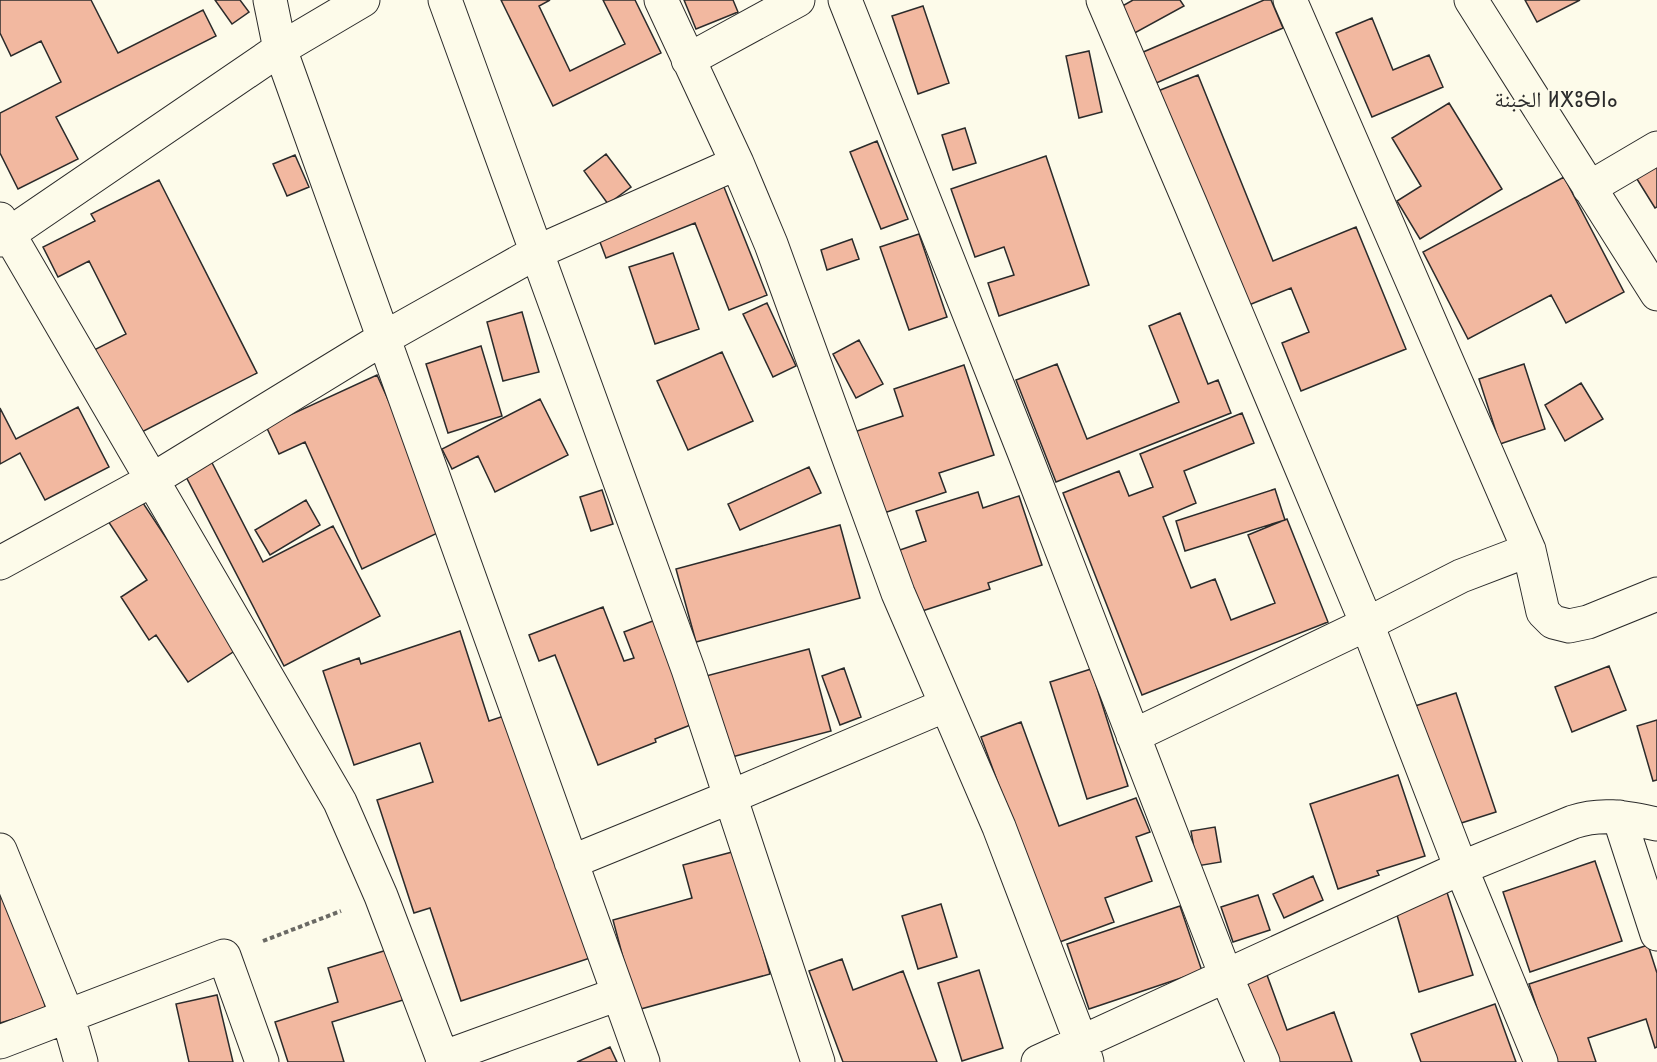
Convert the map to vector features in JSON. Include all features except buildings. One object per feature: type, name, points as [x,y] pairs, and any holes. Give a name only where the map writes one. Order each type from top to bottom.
[{"type":"street","points":[[270,0],[280,49],[643,1062]]},
{"type":"street","points":[[363,0],[280,49],[3,231],[340,802],[381,896],[443,1060],[618,994]]},
{"type":"street","points":[[445,0],[688,669],[818,1062]]},
{"type":"street","points":[[661,0],[737,163],[771,244],[897,593],[999,827],[1084,1052]]},
{"type":"street","points":[[688,60],[798,0]]},
{"type":"street","points":[[845,0],[1024,452],[1226,976],[1263,1062]]},
{"type":"street","points":[[1104,0],[1367,624],[1461,868],[1541,1062]]},
{"type":"street","points":[[1290,0],[1529,550],[1543,612],[1553,622],[1569,626],[1588,622],[1657,594]]},
{"type":"street","points":[[1471,0],[1657,294]]},
{"type":"street","points":[[1589,188],[1657,148]]},
{"type":"street","points":[[0,563],[152,480],[384,338],[537,252],[737,163]]},
{"type":"street","points":[[1133,736],[1367,624],[1461,576],[1529,550]]},
{"type":"street","points":[[571,862],[946,705]]},
{"type":"street","points":[[1038,1062],[1084,1052],[1226,976],[1461,868],[1589,816],[1620,817],[1657,824]]},
{"type":"street","points":[[1620,817],[1657,934]]},
{"type":"street","points":[[0,850],[68,1017],[81,1062]]},
{"type":"street","points":[[0,1042],[224,956],[262,1062]]},
{"type":"path","points":[[224,956],[381,896]]},
{"type":"district","name":"الخبنة ⵍⵅⵓⴱⵏⴰ","points":[[1556,99]]}]
